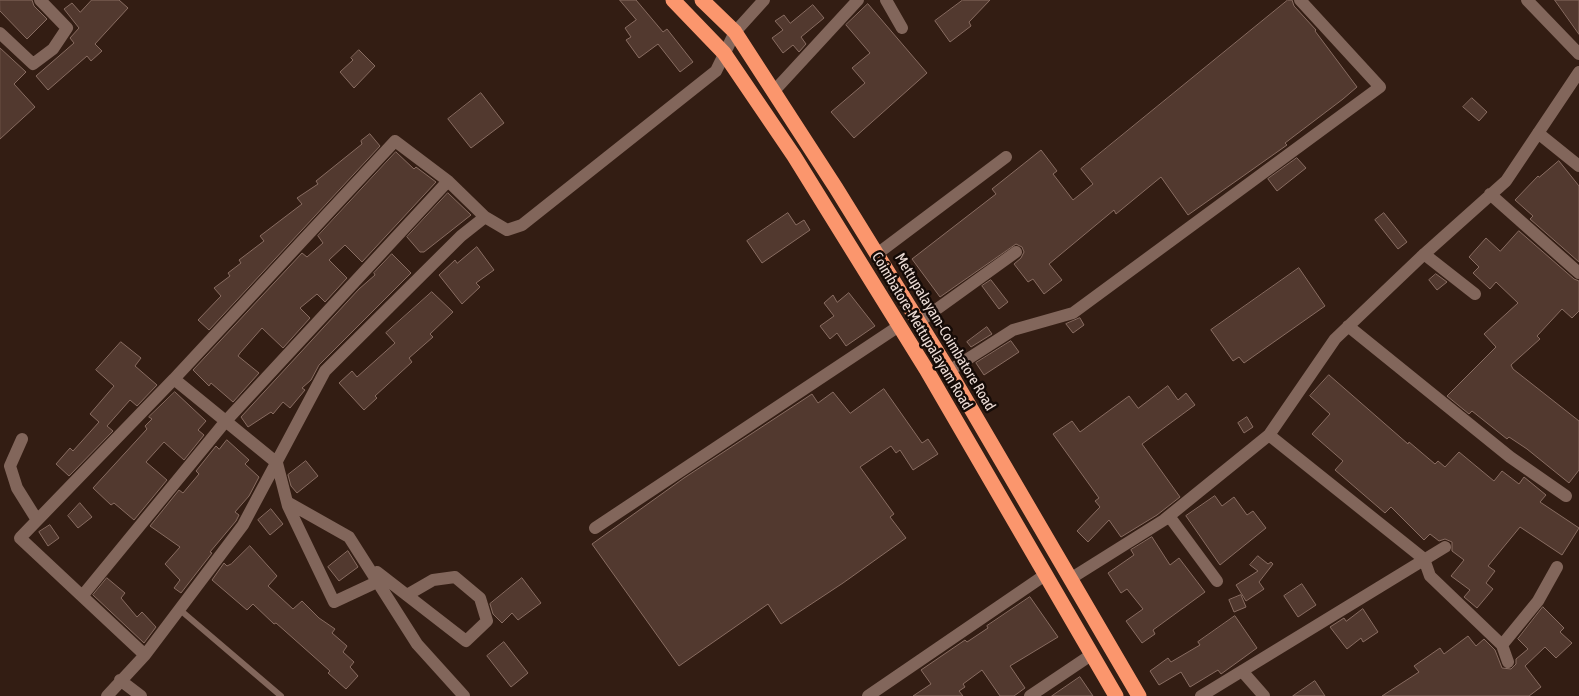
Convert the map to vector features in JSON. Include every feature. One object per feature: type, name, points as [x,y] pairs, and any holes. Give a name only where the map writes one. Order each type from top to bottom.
[{"type":"highway","name":"Coimbatore-Mettupalayam Road","points":[[673,0],[724,53],[794,156],[899,326],[1116,696]]},
{"type":"highway","name":"Mettupalayam-Coimbatore Road","points":[[702,0],[735,32],[877,254],[949,371],[1139,696]]},
{"type":"street","points":[[0,33],[33,64],[53,50],[67,28],[40,0]]},
{"type":"street","points":[[144,655],[83,595],[20,538],[174,379],[395,141],[448,181],[485,217],[507,230],[522,225],[716,71],[735,32],[764,0]]},
{"type":"street","points":[[774,91],[858,0]]},
{"type":"street","points":[[886,0],[902,28]]},
{"type":"street","points":[[949,371],[1013,330],[1073,313],[1380,87],[1300,0]]},
{"type":"street","points":[[1527,0],[1579,54]]},
{"type":"street","points":[[1070,579],[1169,516],[1269,435],[1335,339],[1424,254],[1506,180],[1579,72]]},
{"type":"street","points":[[1538,133],[1579,166]]},
{"type":"street","points":[[877,254],[1006,158]]},
{"type":"street","points":[[83,595],[225,422],[448,181]]},
{"type":"street","points":[[1490,194],[1579,273]]},
{"type":"street","points":[[107,696],[144,655],[243,525],[325,371],[461,236],[485,217]]},
{"type":"street","points":[[918,322],[1016,252]]},
{"type":"street","points":[[1424,254],[1476,294]]},
{"type":"street","points":[[595,528],[899,326]]},
{"type":"street","points":[[1348,326],[1496,446],[1566,496]]},
{"type":"street","points":[[174,379],[277,463],[287,502],[334,602],[379,581]]},
{"type":"street","points":[[1269,435],[1424,559],[1430,576],[1502,645],[1508,662]]},
{"type":"street","points":[[22,439],[10,466],[17,488],[37,520]]},
{"type":"street","points":[[287,502],[349,537],[379,581],[417,644],[464,696]]},
{"type":"street","points":[[1169,516],[1217,581]]},
{"type":"street","points":[[1201,696],[1445,547]]},
{"type":"street","points":[[369,566],[466,641],[487,620],[480,598],[455,577],[433,580],[407,595]]},
{"type":"street","points":[[1502,645],[1538,601],[1558,566]]},
{"type":"street","points":[[868,696],[1045,575]]},
{"type":"street","points":[[1030,696],[1091,655]]},
{"type":"street","points":[[1242,671],[1264,696]]},
{"type":"street","points":[[120,680],[141,696]]},
{"type":"lane","points":[[179,609],[281,696]]},
{"type":"building","points":[[0,0],[32,0],[34,6],[47,19],[27,39],[0,11]]},
{"type":"building","points":[[92,0],[119,0],[128,8],[95,44],[102,51],[91,61],[87,56],[48,90],[36,76],[74,43],[70,38],[79,28],[64,9],[72,3],[80,12]]},
{"type":"building","points":[[620,0],[636,0],[663,32],[667,29],[693,62],[680,72],[658,44],[639,58],[626,40],[631,37],[625,28],[636,20]]},
{"type":"building","points":[[963,0],[990,0],[969,22],[971,26],[950,42],[935,21]]},
{"type":"building","points":[[1288,0],[1292,0],[1294,6],[1316,30],[1357,87],[1343,99],[1285,143],[1287,145],[1188,215],[1161,177],[1116,214],[1114,210],[1049,264],[1062,280],[1044,294],[1033,279],[1028,282],[1014,264],[1021,258],[1024,252],[1022,247],[1016,244],[940,297],[912,259],[996,194],[992,189],[1041,150],[1057,171],[1053,174],[1073,200],[1093,184],[1081,169]]},
{"type":"building","points":[[1555,0],[1579,0],[1579,34]]},
{"type":"building","points":[[868,4],[927,73],[854,138],[831,112],[865,83],[852,68],[870,53],[846,25]]},
{"type":"building","points":[[813,5],[824,18],[801,37],[806,44],[799,52],[793,45],[783,53],[772,38],[783,30],[775,21],[784,15],[790,23]]},
{"type":"building","points":[[0,48],[26,72],[14,84],[35,107],[0,139]]},
{"type":"building","points":[[359,50],[375,66],[354,88],[340,72],[353,60],[351,58]]},
{"type":"building","points":[[481,93],[504,123],[471,148],[448,119]]},
{"type":"building","points":[[1472,98],[1487,112],[1479,121],[1463,107]]},
{"type":"building","points":[[370,134],[380,146],[209,330],[198,320],[221,296],[214,288],[230,276],[228,273],[241,263],[239,260],[264,241],[260,236],[302,204],[297,198],[318,184],[316,181],[362,144],[361,141]]},
{"type":"building","points":[[396,152],[414,169],[416,167],[436,182],[362,262],[345,245],[329,260],[347,278],[325,302],[317,294],[300,308],[310,318],[283,348],[262,328],[238,356],[259,373],[233,402],[211,383],[209,386],[193,370],[302,253],[307,257],[323,243],[318,236]]},
{"type":"building","points":[[1297,158],[1306,168],[1277,191],[1268,179]]},
{"type":"building","points":[[1559,161],[1579,186],[1579,262],[1530,219],[1533,216],[1515,200],[1538,176]]},
{"type":"building","points":[[448,193],[471,215],[424,252],[420,252],[407,237]]},
{"type":"building","points":[[788,213],[796,225],[804,220],[810,230],[762,263],[747,241]]},
{"type":"building","points":[[1384,213],[1407,242],[1398,249],[1375,220]]},
{"type":"building","points":[[1519,231],[1574,279],[1579,281],[1579,311],[1572,318],[1562,309],[1537,336],[1540,339],[1511,365],[1513,369],[1579,421],[1579,470],[1569,483],[1527,449],[1509,437],[1507,439],[1472,411],[1469,414],[1447,396],[1496,347],[1484,334],[1518,303],[1496,282],[1490,289],[1473,273],[1479,267],[1469,257],[1486,238],[1500,251]]},
{"type":"building","points":[[477,247],[494,270],[476,283],[480,287],[462,304],[439,275],[455,260],[457,263]]},
{"type":"building","points":[[392,254],[411,273],[319,365],[311,380],[302,388],[305,390],[290,408],[283,402],[273,414],[271,412],[248,427],[241,417],[359,289],[375,275],[374,273]]},
{"type":"building","points":[[1299,268],[1325,306],[1244,363],[1239,357],[1233,361],[1211,330]]},
{"type":"building","points":[[1436,274],[1447,282],[1437,290],[1429,280]]},
{"type":"building","points":[[991,280],[1008,302],[999,309],[982,286]]},
{"type":"building","points":[[432,292],[453,312],[430,334],[433,337],[409,358],[412,362],[375,396],[377,398],[364,410],[339,383],[352,371],[357,377],[395,343],[386,333]]},
{"type":"building","points":[[849,293],[875,326],[846,346],[837,333],[830,339],[820,326],[834,316],[824,303],[833,295],[837,302]]},
{"type":"building","points":[[1080,318],[1084,325],[1073,333],[1066,324]]},
{"type":"building","points":[[987,327],[992,334],[971,347],[967,342]]},
{"type":"building","points":[[1011,341],[1019,352],[984,375],[976,363]]},
{"type":"building","points":[[121,342],[141,358],[135,366],[157,385],[137,406],[130,400],[107,426],[113,431],[69,476],[56,464],[70,448],[73,451],[99,422],[90,414],[114,386],[96,370]]},
{"type":"building","points":[[1329,375],[1408,444],[1409,442],[1435,464],[1438,461],[1445,467],[1459,452],[1494,481],[1502,471],[1519,484],[1524,477],[1546,495],[1540,502],[1579,528],[1562,555],[1520,527],[1488,566],[1495,571],[1486,583],[1493,589],[1477,608],[1464,597],[1470,590],[1451,576],[1464,560],[1452,551],[1452,542],[1445,539],[1439,541],[1430,534],[1424,540],[1391,507],[1385,513],[1335,470],[1343,461],[1312,434],[1330,414],[1310,396]]},
{"type":"building","points":[[1168,386],[1178,400],[1186,393],[1195,405],[1142,444],[1180,497],[1157,515],[1121,537],[1109,520],[1088,542],[1077,531],[1100,507],[1095,501],[1099,498],[1053,434],[1072,421],[1080,432],[1129,396],[1138,408]]},
{"type":"building","points":[[884,389],[922,443],[928,439],[938,454],[913,470],[900,450],[896,453],[891,446],[860,467],[894,514],[890,517],[906,538],[781,624],[768,604],[679,666],[592,544],[684,478],[812,394],[818,403],[833,392],[850,413]]},
{"type":"building","points":[[175,392],[206,421],[198,430],[204,435],[184,460],[164,442],[146,462],[167,480],[134,520],[114,503],[111,505],[93,488],[147,429],[145,426],[152,419],[149,417]]},
{"type":"building","points":[[1247,417],[1253,427],[1244,433],[1238,423]]},
{"type":"building","points":[[227,440],[249,460],[245,464],[259,477],[249,496],[235,512],[239,515],[236,521],[210,552],[212,553],[181,593],[174,588],[180,580],[165,564],[180,547],[150,526],[179,490],[183,493],[199,474],[196,471],[216,446],[219,449]]},
{"type":"building","points":[[306,461],[318,476],[297,493],[291,486],[288,475]]},
{"type":"building","points":[[1215,496],[1222,506],[1234,497],[1247,515],[1253,511],[1266,528],[1220,565],[1186,516]]},
{"type":"building","points":[[80,503],[92,517],[78,528],[68,516]]},
{"type":"building","points":[[271,509],[283,524],[270,535],[258,520]]},
{"type":"building","points":[[50,525],[59,538],[48,546],[39,532]]},
{"type":"building","points":[[1152,537],[1170,565],[1179,558],[1205,592],[1153,630],[1155,634],[1142,643],[1126,621],[1143,609],[1127,589],[1121,593],[1108,573],[1134,555],[1131,550]]},
{"type":"building","points":[[250,546],[277,576],[268,586],[293,609],[302,601],[319,618],[335,629],[332,633],[347,646],[343,652],[354,662],[350,667],[358,676],[346,689],[328,673],[330,671],[253,604],[247,610],[212,580],[224,563],[227,566],[231,564]]},
{"type":"building","points":[[348,551],[358,567],[339,581],[328,567]]},
{"type":"building","points":[[1258,556],[1268,564],[1271,562],[1273,564],[1259,582],[1264,589],[1246,601],[1236,585],[1258,571],[1250,565]]},
{"type":"building","points":[[107,578],[125,593],[121,598],[137,617],[142,612],[156,627],[144,643],[93,595]]},
{"type":"building","points":[[522,578],[541,603],[518,620],[512,613],[502,623],[493,614],[490,604]]},
{"type":"building","points":[[1302,584],[1316,605],[1298,617],[1284,596]]},
{"type":"building","points":[[1241,595],[1246,607],[1234,612],[1229,600]]},
{"type":"building","points":[[1030,597],[1058,637],[1010,666],[1025,688],[1014,696],[1000,696],[982,670],[963,684],[965,687],[959,691],[963,696],[913,696],[931,684],[921,670],[965,640],[967,642],[988,628],[987,626]]},
{"type":"building","points":[[1543,607],[1564,628],[1560,632],[1572,643],[1556,658],[1545,647],[1525,666],[1541,687],[1529,696],[1382,696],[1419,672],[1414,666],[1440,648],[1444,654],[1468,636],[1476,646],[1484,639],[1495,650],[1502,668],[1511,669],[1516,664],[1516,659],[1528,649],[1518,639]]},
{"type":"building","points":[[1363,609],[1378,632],[1363,642],[1361,638],[1347,649],[1330,627],[1344,618],[1346,621]]},
{"type":"building","points":[[1235,616],[1257,648],[1221,674],[1218,670],[1190,687],[1181,672],[1159,685],[1150,671],[1168,658],[1171,662],[1200,645],[1198,642]]},
{"type":"building","points":[[504,642],[528,673],[511,687],[487,656]]},
{"type":"building","points":[[1080,677],[1093,696],[1052,696]]},
{"type":"building","points":[[1315,681],[1325,696],[1293,696]]}]
